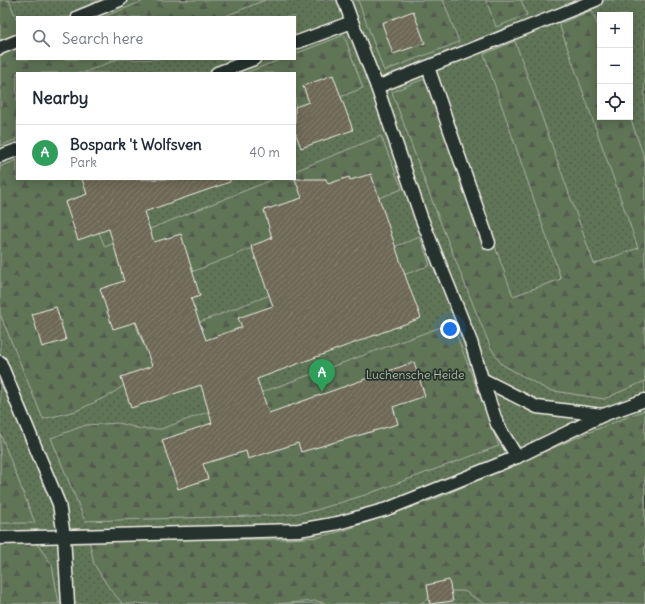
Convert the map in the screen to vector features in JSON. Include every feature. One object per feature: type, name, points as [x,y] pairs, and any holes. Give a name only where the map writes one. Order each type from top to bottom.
[{"type":"lane","points":[[80,16],[120,0]]},
{"type":"lane","points":[[344,0],[378,87],[421,217],[471,342],[497,424],[517,457]]},
{"type":"lane","points":[[378,87],[596,0]]},
{"type":"lane","points":[[296,43],[352,22]]},
{"type":"lane","points":[[0,48],[16,41]]},
{"type":"lane","points":[[220,72],[251,60]]},
{"type":"lane","points":[[428,67],[489,242]]},
{"type":"lane","points":[[0,156],[16,150]]},
{"type":"lane","points":[[0,362],[59,504],[64,536],[68,604]]},
{"type":"lane","points":[[482,379],[537,407],[603,415]]},
{"type":"lane","points":[[0,538],[299,530],[338,522],[387,509],[517,457],[603,415],[645,400]]},
{"type":"green space","name":"Luchensche Heide","points":[[0,0],[645,0],[645,604],[0,604]]},
{"type":"green space","points":[[0,0],[9,0],[16,18],[16,60],[116,60],[86,72],[16,72],[16,139],[0,146]]},
{"type":"green space","points":[[146,0],[265,0],[225,16],[106,16]]},
{"type":"green space","points":[[358,0],[443,0],[459,42],[384,71]]},
{"type":"green space","points":[[486,0],[521,0],[527,15],[496,27]]},
{"type":"green space","points":[[592,10],[597,24],[597,120],[631,120],[645,160],[645,381],[604,399],[548,390],[501,364],[491,348],[476,312],[434,206],[392,92],[433,75],[513,296],[561,279],[484,54],[515,41],[594,264],[638,248],[559,24]]},
{"type":"green space","points":[[344,35],[363,88],[296,115],[296,72],[248,72],[279,60],[296,60],[296,54]]},
{"type":"green space","points":[[381,136],[402,189],[126,298],[143,344],[420,237],[430,265],[136,377],[110,395],[76,411],[43,419],[0,314],[0,167],[16,160],[16,180],[132,180],[85,199],[105,247],[272,180],[296,180],[296,171]]},
{"type":"green space","points":[[452,323],[499,446],[365,495],[313,511],[284,515],[85,521],[51,438],[86,425],[119,423],[141,429],[161,429]]},
{"type":"green space","points":[[645,410],[645,604],[485,604],[464,591],[442,591],[419,604],[329,604],[316,601],[276,604],[123,604],[109,588],[94,564],[89,540],[289,539],[319,537],[342,531],[435,499],[585,434]]},
{"type":"green space","points":[[0,433],[35,523],[0,523]]},
{"type":"green space","points":[[21,541],[37,544],[52,565],[59,604],[0,604],[0,543]]},
{"type":"building","points":[[413,11],[425,43],[393,54],[382,23]]},
{"type":"building","points":[[333,75],[353,130],[301,148],[296,135],[296,107],[309,102],[303,86]]},
{"type":"building","points":[[371,174],[421,318],[257,379],[269,413],[414,362],[425,396],[393,407],[398,424],[301,452],[298,443],[248,459],[246,451],[203,464],[208,479],[178,489],[162,440],[212,423],[201,385],[131,408],[121,377],[152,366],[136,322],[113,329],[100,289],[124,281],[109,229],[78,240],[65,202],[87,194],[82,180],[230,180],[230,182],[144,212],[154,242],[181,234],[200,296],[191,299],[206,340],[242,327],[238,318],[273,306],[251,246],[272,238],[264,210],[302,198],[296,179],[326,179],[328,184],[349,177],[350,180]]},
{"type":"building","points":[[56,307],[66,340],[42,347],[32,314]]},
{"type":"building","points":[[449,580],[453,601],[430,604],[427,585]]},
{"type":"place","name":"Bospark 't Wolfsven","points":[[322,392]]}]
